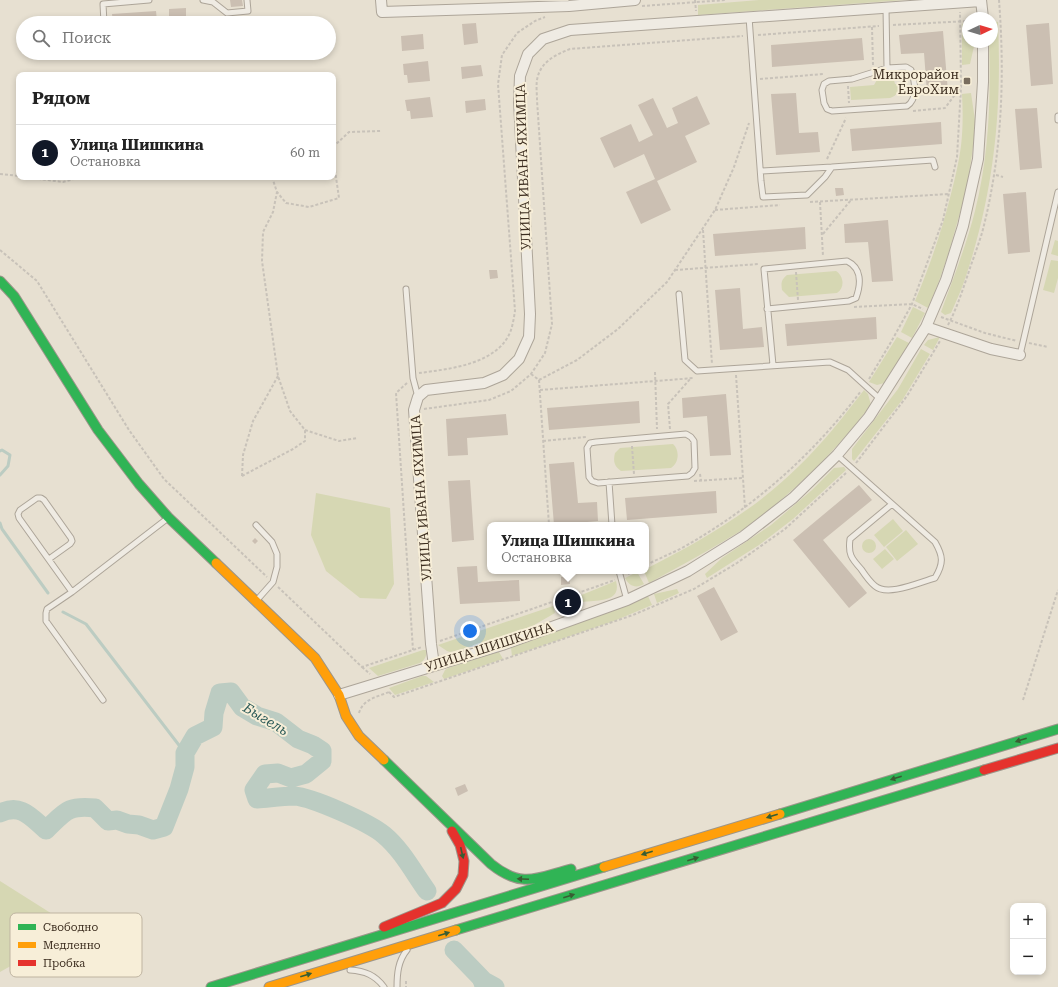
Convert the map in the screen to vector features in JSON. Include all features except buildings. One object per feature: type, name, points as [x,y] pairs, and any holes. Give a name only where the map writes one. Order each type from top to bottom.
[{"type":"main road","points":[[0,281],[14,296],[98,430],[139,484],[168,517],[315,658],[339,695],[346,716],[359,736],[491,864],[506,875],[516,879],[529,880],[576,867],[616,863]]},
{"type":"main road","points":[[211,987],[1058,729]]},
{"type":"main road","points":[[269,987],[1058,748]]},
{"type":"main road","points":[[321,953],[442,903],[456,889],[463,876],[464,861],[460,845],[445,819]]},
{"type":"street","points":[[381,0],[382,12],[639,3]]},
{"type":"street","points":[[981,0],[982,12]]},
{"type":"street","name":"УЛИЦА ИВАНА ЯХИМЦА","points":[[434,665],[431,644],[414,410],[418,397],[426,390],[484,383],[503,375],[519,359],[529,337],[530,314],[519,102],[520,76],[528,54],[543,39],[570,30],[981,0]]},
{"type":"street","name":"УЛИЦА ШИШКИНА","points":[[339,695],[502,645],[627,600],[688,571],[744,536],[793,498],[837,456],[869,417],[926,327],[946,280],[963,226],[978,159],[983,82],[983,48]]},
{"type":"street","points":[[926,327],[990,349],[1020,355]]},
{"type":"lane","points":[[104,16],[103,4],[149,0]]},
{"type":"lane","points":[[203,0],[213,2],[227,12],[248,11],[247,0]]},
{"type":"lane","points":[[981,0],[988,0]]},
{"type":"lane","points":[[886,8],[887,68]]},
{"type":"lane","points":[[748,17],[763,196],[807,195],[825,177],[832,167]]},
{"type":"lane","points":[[906,67],[911,70],[913,76],[914,98],[912,103],[907,106],[832,111],[827,109],[824,103],[822,90],[824,84],[829,81],[848,80],[887,68],[906,67]]},
{"type":"lane","points":[[760,171],[933,160],[935,167]]},
{"type":"lane","points":[[1020,355],[1058,192]]},
{"type":"lane","points":[[767,309],[849,301],[856,298],[859,289],[858,272],[854,264],[847,261],[764,269],[767,309],[773,366]]},
{"type":"lane","points":[[406,289],[413,378],[418,397]]},
{"type":"lane","points":[[679,294],[685,360],[697,371],[830,362],[848,370],[880,399]]},
{"type":"lane","points":[[686,434],[694,441],[695,468],[688,476],[634,480],[598,483],[592,482],[589,477],[586,448],[590,443],[596,442],[686,434]]},
{"type":"lane","points":[[837,456],[852,468],[935,542],[941,553],[941,568],[935,578],[892,590],[884,590],[875,586],[852,559],[848,549],[850,539],[892,504]]},
{"type":"lane","points":[[609,482],[612,522]]},
{"type":"lane","points":[[49,559],[72,541],[44,500],[37,498],[20,510],[18,514],[19,518],[72,592]]},
{"type":"lane","points":[[103,700],[46,621],[46,613],[48,609],[168,517]]},
{"type":"lane","points":[[256,525],[272,542],[277,554],[277,567],[273,582],[256,601]]},
{"type":"lane","points":[[619,574],[627,600]]},
{"type":"lane","points":[[397,987],[397,976],[400,962],[404,955],[417,942]]},
{"type":"lane","points":[[327,969],[361,970],[373,975],[384,987]]},
{"type":"path","points":[[639,3],[726,0]]},
{"type":"path","points":[[0,250],[37,281],[129,430],[164,479],[394,697],[633,615],[694,589],[737,563],[785,529],[852,468],[907,396],[944,333],[950,321],[982,234],[994,174],[1000,130],[1001,81],[999,0]]},
{"type":"path","points":[[649,564],[681,549],[724,522],[745,508],[792,469],[846,410],[865,384],[891,342],[912,304],[943,220],[957,157],[961,87],[960,9]]},
{"type":"path","points":[[413,650],[396,393],[419,373],[447,369],[481,360],[501,346],[511,331],[515,311],[498,92],[499,76],[502,55],[517,33],[536,21],[550,15]]},
{"type":"path","points":[[397,411],[489,400],[511,391],[531,374],[545,353],[552,324],[537,100],[537,80],[544,64],[556,54],[570,49],[960,21]]},
{"type":"path","points":[[867,67],[874,65],[872,27]]},
{"type":"path","points":[[753,80],[824,74]]},
{"type":"path","points":[[824,168],[846,116],[850,116],[848,80]]},
{"type":"path","points":[[913,111],[945,108],[961,87]]},
{"type":"path","points":[[539,380],[577,360],[618,329],[667,282],[715,210],[734,167],[750,120]]},
{"type":"path","points":[[336,143],[349,132],[382,131]]},
{"type":"path","points":[[0,174],[16,176]]},
{"type":"path","points":[[996,175],[1003,176]]},
{"type":"path","points":[[273,180],[277,192],[286,203],[309,208],[339,198],[336,177]]},
{"type":"path","points":[[47,180],[63,182],[70,180]]},
{"type":"path","points":[[277,192],[273,212],[263,232],[262,261],[278,376],[290,411],[305,430],[339,441],[357,438]]},
{"type":"path","points":[[805,203],[949,194]]},
{"type":"path","points":[[822,234],[851,200]]},
{"type":"path","points":[[817,257],[824,256],[820,202]]},
{"type":"path","points":[[715,210],[783,205]]},
{"type":"path","points":[[702,229],[713,370]]},
{"type":"path","points":[[675,270],[765,264]]},
{"type":"path","points":[[795,266],[799,306]]},
{"type":"path","points":[[852,308],[912,304],[950,321],[985,333],[1048,347]]},
{"type":"path","points":[[655,372],[657,431]]},
{"type":"path","points":[[531,374],[539,380],[549,522]]},
{"type":"path","points":[[736,375],[745,508]]},
{"type":"path","points":[[278,376],[253,422],[243,455],[242,476],[305,441],[305,430]]},
{"type":"path","points":[[670,430],[668,404],[691,378]]},
{"type":"path","points":[[540,390],[698,378]]},
{"type":"path","points":[[631,439],[634,480]]},
{"type":"path","points":[[693,482],[743,478]]},
{"type":"path","points":[[362,667],[628,574]]},
{"type":"path","points":[[1023,700],[1058,590]]},
{"type":"path","points":[[358,714],[361,707],[367,701],[389,692]]},
{"type":"path","points":[[405,975],[406,987]]},
{"type":"green space","points":[[759,0],[905,0],[698,15],[698,5]]},
{"type":"green space","points":[[998,22],[999,87],[994,150],[989,182],[976,244],[964,281],[951,313],[945,315],[941,312],[959,262],[980,190],[988,127],[990,84],[989,48],[998,48]]},
{"type":"green space","points":[[962,48],[974,48],[970,64],[962,65]]},
{"type":"green space","points":[[890,76],[894,80],[895,84],[899,84],[896,95],[890,98],[851,100],[850,87],[874,85],[878,78]]},
{"type":"green space","points":[[971,93],[976,127],[967,188],[948,255],[928,308],[915,301],[926,275],[940,234],[955,176],[962,140],[962,94]]},
{"type":"green space","points":[[1055,240],[1058,241],[1058,256],[1051,254]]},
{"type":"green space","points":[[1051,260],[1058,261],[1058,278],[1054,293],[1043,290]]},
{"type":"green space","points":[[836,271],[842,279],[840,291],[837,293],[789,297],[782,290],[782,282],[787,275]]},
{"type":"green space","points":[[913,307],[925,313],[912,338],[901,332]]},
{"type":"green space","points":[[897,337],[911,344],[888,382],[877,385],[869,382]]},
{"type":"green space","points":[[940,337],[933,350],[924,345],[928,340]]},
{"type":"green space","points":[[921,349],[930,354],[903,399],[854,461],[852,459],[852,449],[898,389]]},
{"type":"green space","points":[[864,390],[868,394],[871,405],[829,455],[798,485],[744,529],[649,583],[645,574],[649,574],[649,567],[707,536],[746,511],[782,482],[808,457]]},
{"type":"green space","points":[[673,444],[677,450],[678,456],[676,463],[671,468],[621,471],[615,463],[615,453],[620,448]]},
{"type":"green space","points":[[844,467],[846,470],[793,519],[759,545],[707,578],[705,574],[722,558],[771,525],[812,490],[834,468]]},
{"type":"green space","points":[[316,493],[390,508],[394,584],[386,599],[360,598],[326,571],[311,535]]},
{"type":"green space","points":[[893,519],[903,531],[884,547],[874,535]]},
{"type":"green space","points":[[906,530],[918,544],[897,561],[886,547]]},
{"type":"green space","points":[[866,539],[872,539],[876,543],[876,549],[872,553],[866,553],[862,549],[862,543]]},
{"type":"green space","points":[[885,549],[894,559],[882,569],[873,559]]},
{"type":"green space","points":[[633,574],[638,574],[644,584],[641,586],[633,586],[625,578]]},
{"type":"green space","points":[[616,581],[617,588],[612,597],[583,602],[579,596]]},
{"type":"green space","points":[[677,589],[679,593],[657,603],[654,594]]},
{"type":"green space","points":[[648,596],[652,605],[614,621],[512,656],[511,648],[514,645],[576,624]]},
{"type":"green space","points":[[553,606],[555,613],[529,628],[450,652],[438,645]]},
{"type":"green space","points":[[427,650],[427,654],[420,663],[378,676],[369,668]]},
{"type":"green space","points":[[499,652],[503,659],[444,679],[442,676],[448,668]]},
{"type":"green space","points":[[422,676],[426,676],[434,682],[395,695],[389,688]]},
{"type":"green space","points":[[0,881],[51,913],[10,913],[10,966],[0,972]]},
{"type":"waterway","points":[[0,451],[2,450],[10,455],[8,466],[0,475]]},
{"type":"waterway","points":[[0,523],[2,529],[48,593]]},
{"type":"waterway","points":[[63,612],[86,624],[185,753]]},
{"type":"waterway","name":"Быгель","points":[[0,813],[7,810],[20,811],[30,816],[46,830],[67,811],[86,807],[95,808],[108,821],[117,820],[153,830],[164,827],[179,789],[185,767],[185,753],[195,736],[213,727],[214,713],[220,693],[231,692],[242,707],[257,716],[276,722],[298,739],[313,745],[322,751],[322,761],[306,774],[291,778],[278,773],[265,774],[254,790],[257,799],[289,796],[302,797],[340,811],[367,824],[384,835],[390,841],[427,891]]},
{"type":"waterway","name":"Быгель","points":[[454,950],[484,981],[495,987]]},
{"type":"waterway","points":[[468,964],[476,987]]},
{"type":"traffic: fast","points":[[0,281],[14,296],[98,430],[139,484],[168,517],[216,563]]},
{"type":"traffic: fast","points":[[780,814],[1058,729]]},
{"type":"traffic: fast","points":[[384,760],[491,864],[502,872],[512,877],[530,879],[571,869]]},
{"type":"traffic: fast","points":[[456,930],[984,770]]},
{"type":"traffic: fast","points":[[211,987],[604,867]]},
{"type":"traffic: slow","points":[[216,563],[315,658],[339,695],[346,716],[359,736],[384,760]]},
{"type":"traffic: slow","points":[[604,867],[780,814]]},
{"type":"traffic: slow","points":[[269,987],[456,930]]},
{"type":"traffic: jam","points":[[984,770],[1058,748]]},
{"type":"traffic: jam","points":[[384,927],[442,903],[456,889],[463,875],[464,861],[460,845],[452,831]]},
{"type":"place","name":"Микрорайон ЕвроХим","points":[[967,81]]},
{"type":"place","name":"Улица Шишкина","points":[[568,602]]}]
